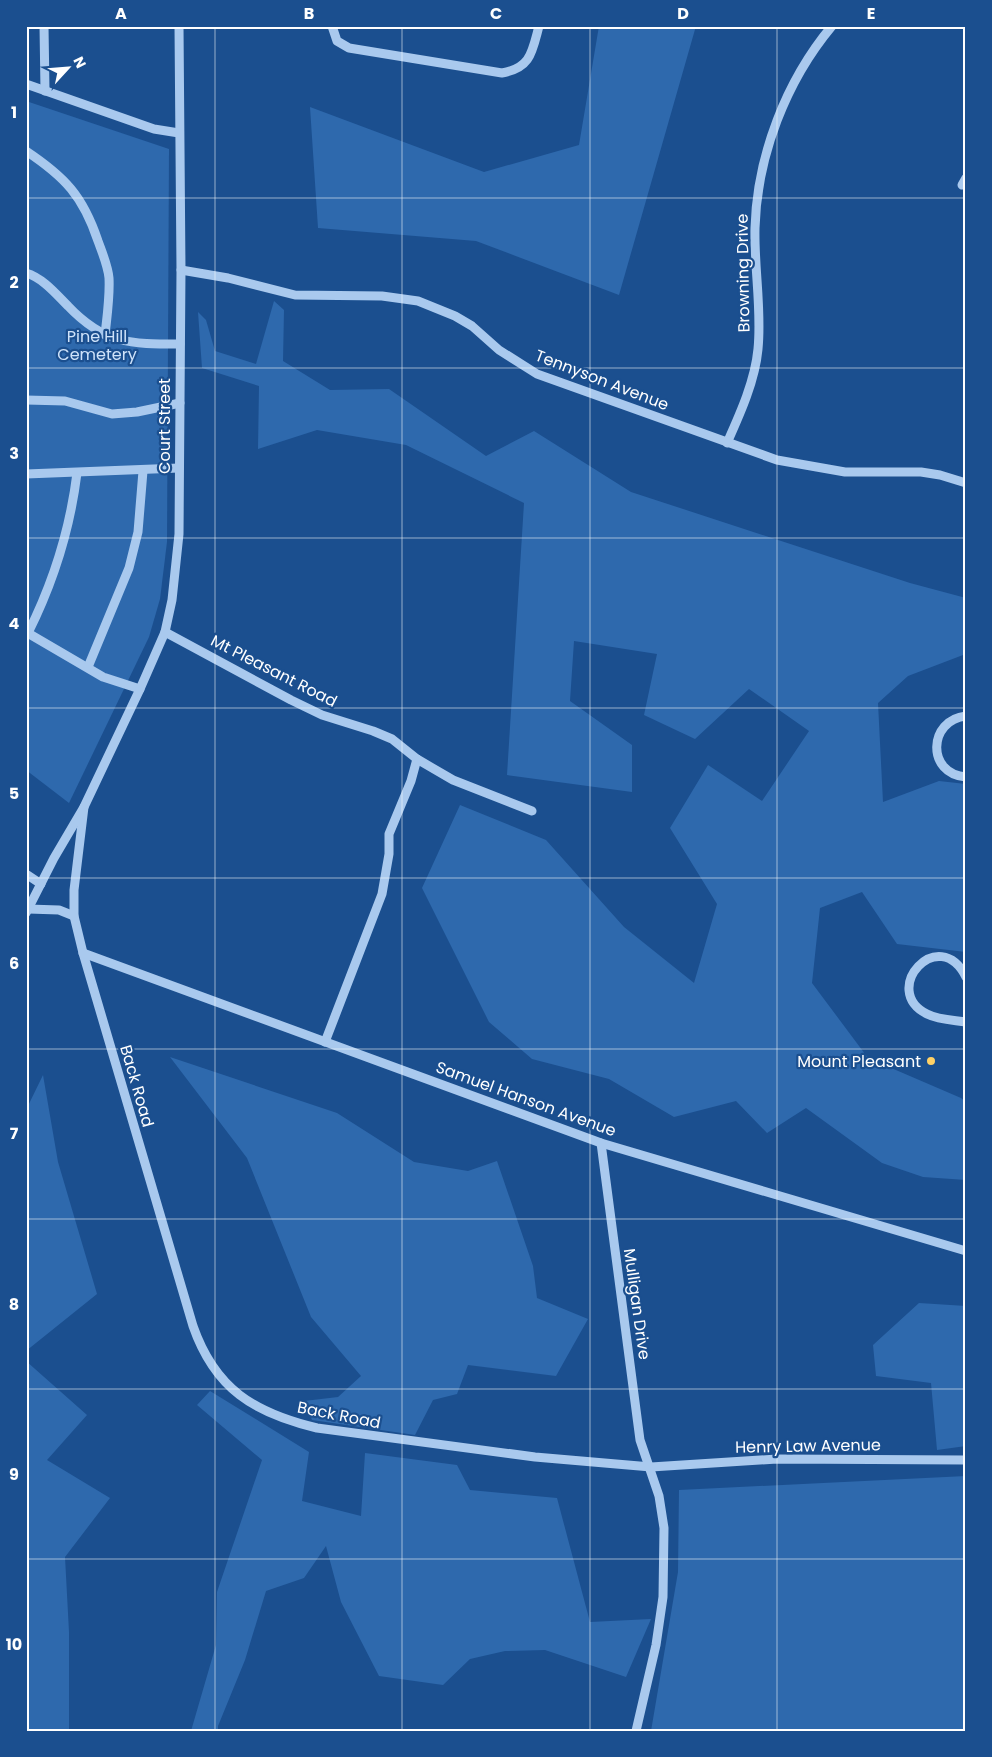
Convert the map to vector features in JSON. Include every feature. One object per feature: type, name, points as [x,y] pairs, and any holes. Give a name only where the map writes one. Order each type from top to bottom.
[{"type":"street","points":[[44,26],[45,91]]},
{"type":"street","name":"Court Street","points":[[84,807],[165,632],[176,568],[181,270],[179,26]]},
{"type":"street","points":[[332,26],[337,40],[349,48],[502,73],[517,71],[528,61],[539,26]]},
{"type":"street","name":"Browning Drive","points":[[727,442],[750,382],[758,351],[759,309],[755,228],[763,171],[776,125],[794,82],[807,59],[832,26]]},
{"type":"street","points":[[26,84],[154,129],[179,133]]},
{"type":"street","points":[[26,152],[52,169],[70,185],[82,203],[92,224],[108,275],[105,335]]},
{"type":"street","name":"Tennyson Avenue","points":[[181,270],[228,278],[295,295],[400,298],[437,307],[472,326],[499,350],[538,374],[777,460],[845,472],[921,472],[940,475],[966,483]]},
{"type":"street","points":[[26,273],[51,288],[92,329],[105,335],[126,343],[180,344]]},
{"type":"street","points":[[26,400],[65,401],[112,414],[137,412],[180,403]]},
{"type":"street","points":[[26,474],[179,468]]},
{"type":"street","points":[[88,667],[129,568],[138,532],[143,470]]},
{"type":"street","points":[[77,473],[73,505],[62,553],[41,608],[27,632],[114,682],[140,689]]},
{"type":"street","name":"Mt Pleasant Road","points":[[165,632],[322,715],[373,730],[392,739],[417,759],[453,780],[532,811]]},
{"type":"street","points":[[966,716],[946,724],[936,738],[937,756],[946,770],[966,778]]},
{"type":"street","points":[[325,1042],[382,894],[389,854],[390,834],[411,782],[417,759]]},
{"type":"street","points":[[74,916],[59,910],[27,911],[84,807]]},
{"type":"street","name":"Back Road","points":[[84,807],[76,864],[74,916],[83,953],[193,1326],[209,1364],[231,1389],[271,1413],[293,1422],[317,1428],[516,1455],[651,1467]]},
{"type":"street","points":[[26,874],[41,884]]},
{"type":"street","name":"Samuel Hanson Avenue","points":[[83,953],[601,1143],[966,1251]]},
{"type":"street","points":[[966,976],[951,959],[934,957],[917,966],[909,983],[913,1001],[920,1009],[938,1018],[966,1022]]},
{"type":"street","name":"Mulligan Drive","points":[[601,1143],[640,1440],[651,1467]]},
{"type":"street","name":"Henry Law Avenue","points":[[651,1467],[777,1458],[966,1460]]},
{"type":"street","points":[[636,1731],[656,1645],[663,1597],[664,1528],[659,1496],[651,1467]]},
{"type":"green space","points":[[599,26],[696,26],[619,295],[476,241],[318,228],[310,107],[484,172],[579,145]]},
{"type":"green space","name":"Pine Hill Cemetery","points":[[26,101],[169,149],[167,542],[160,599],[149,637],[69,803],[26,770]]},
{"type":"green space","points":[[274,301],[284,310],[283,361],[330,390],[389,389],[486,456],[534,431],[631,492],[910,583],[966,598],[966,656],[963,655],[908,676],[878,703],[883,802],[939,781],[966,784],[966,952],[897,944],[862,892],[820,908],[812,983],[868,1058],[961,1098],[966,1102],[966,1180],[923,1177],[882,1163],[806,1108],[767,1133],[736,1101],[674,1117],[609,1079],[532,1059],[489,1022],[422,888],[460,805],[546,840],[624,927],[694,983],[717,904],[670,828],[708,765],[762,801],[809,731],[749,689],[695,739],[644,715],[657,654],[574,641],[570,701],[632,745],[632,792],[507,775],[524,503],[406,445],[317,430],[258,449],[259,386],[202,368],[198,312],[206,320],[215,351],[256,364]]},
{"type":"green space","points":[[170,1057],[337,1113],[414,1162],[468,1171],[497,1161],[533,1266],[537,1298],[588,1319],[556,1376],[468,1365],[457,1394],[433,1400],[415,1435],[312,1420],[304,1401],[338,1397],[361,1376],[311,1317],[247,1158]]},
{"type":"green space","points":[[43,1075],[58,1162],[97,1294],[26,1351],[26,1110]]},
{"type":"green space","points":[[919,1303],[966,1306],[966,1446],[937,1450],[931,1383],[876,1376],[873,1345]]},
{"type":"green space","points":[[26,1361],[87,1415],[47,1460],[110,1498],[65,1557],[69,1632],[69,1731],[26,1731]]},
{"type":"green space","points":[[210,1391],[309,1452],[302,1501],[361,1516],[365,1453],[457,1465],[470,1490],[557,1498],[590,1622],[651,1619],[626,1677],[545,1650],[505,1651],[470,1659],[443,1685],[379,1676],[341,1602],[326,1546],[304,1578],[266,1591],[245,1660],[218,1726],[218,1731],[191,1731],[216,1645],[217,1592],[262,1460],[197,1405]]},
{"type":"green space","points":[[966,1476],[966,1731],[651,1731],[678,1572],[679,1490]]},
{"type":"place","name":"Mount Pleasant","points":[[931,1061]]}]
